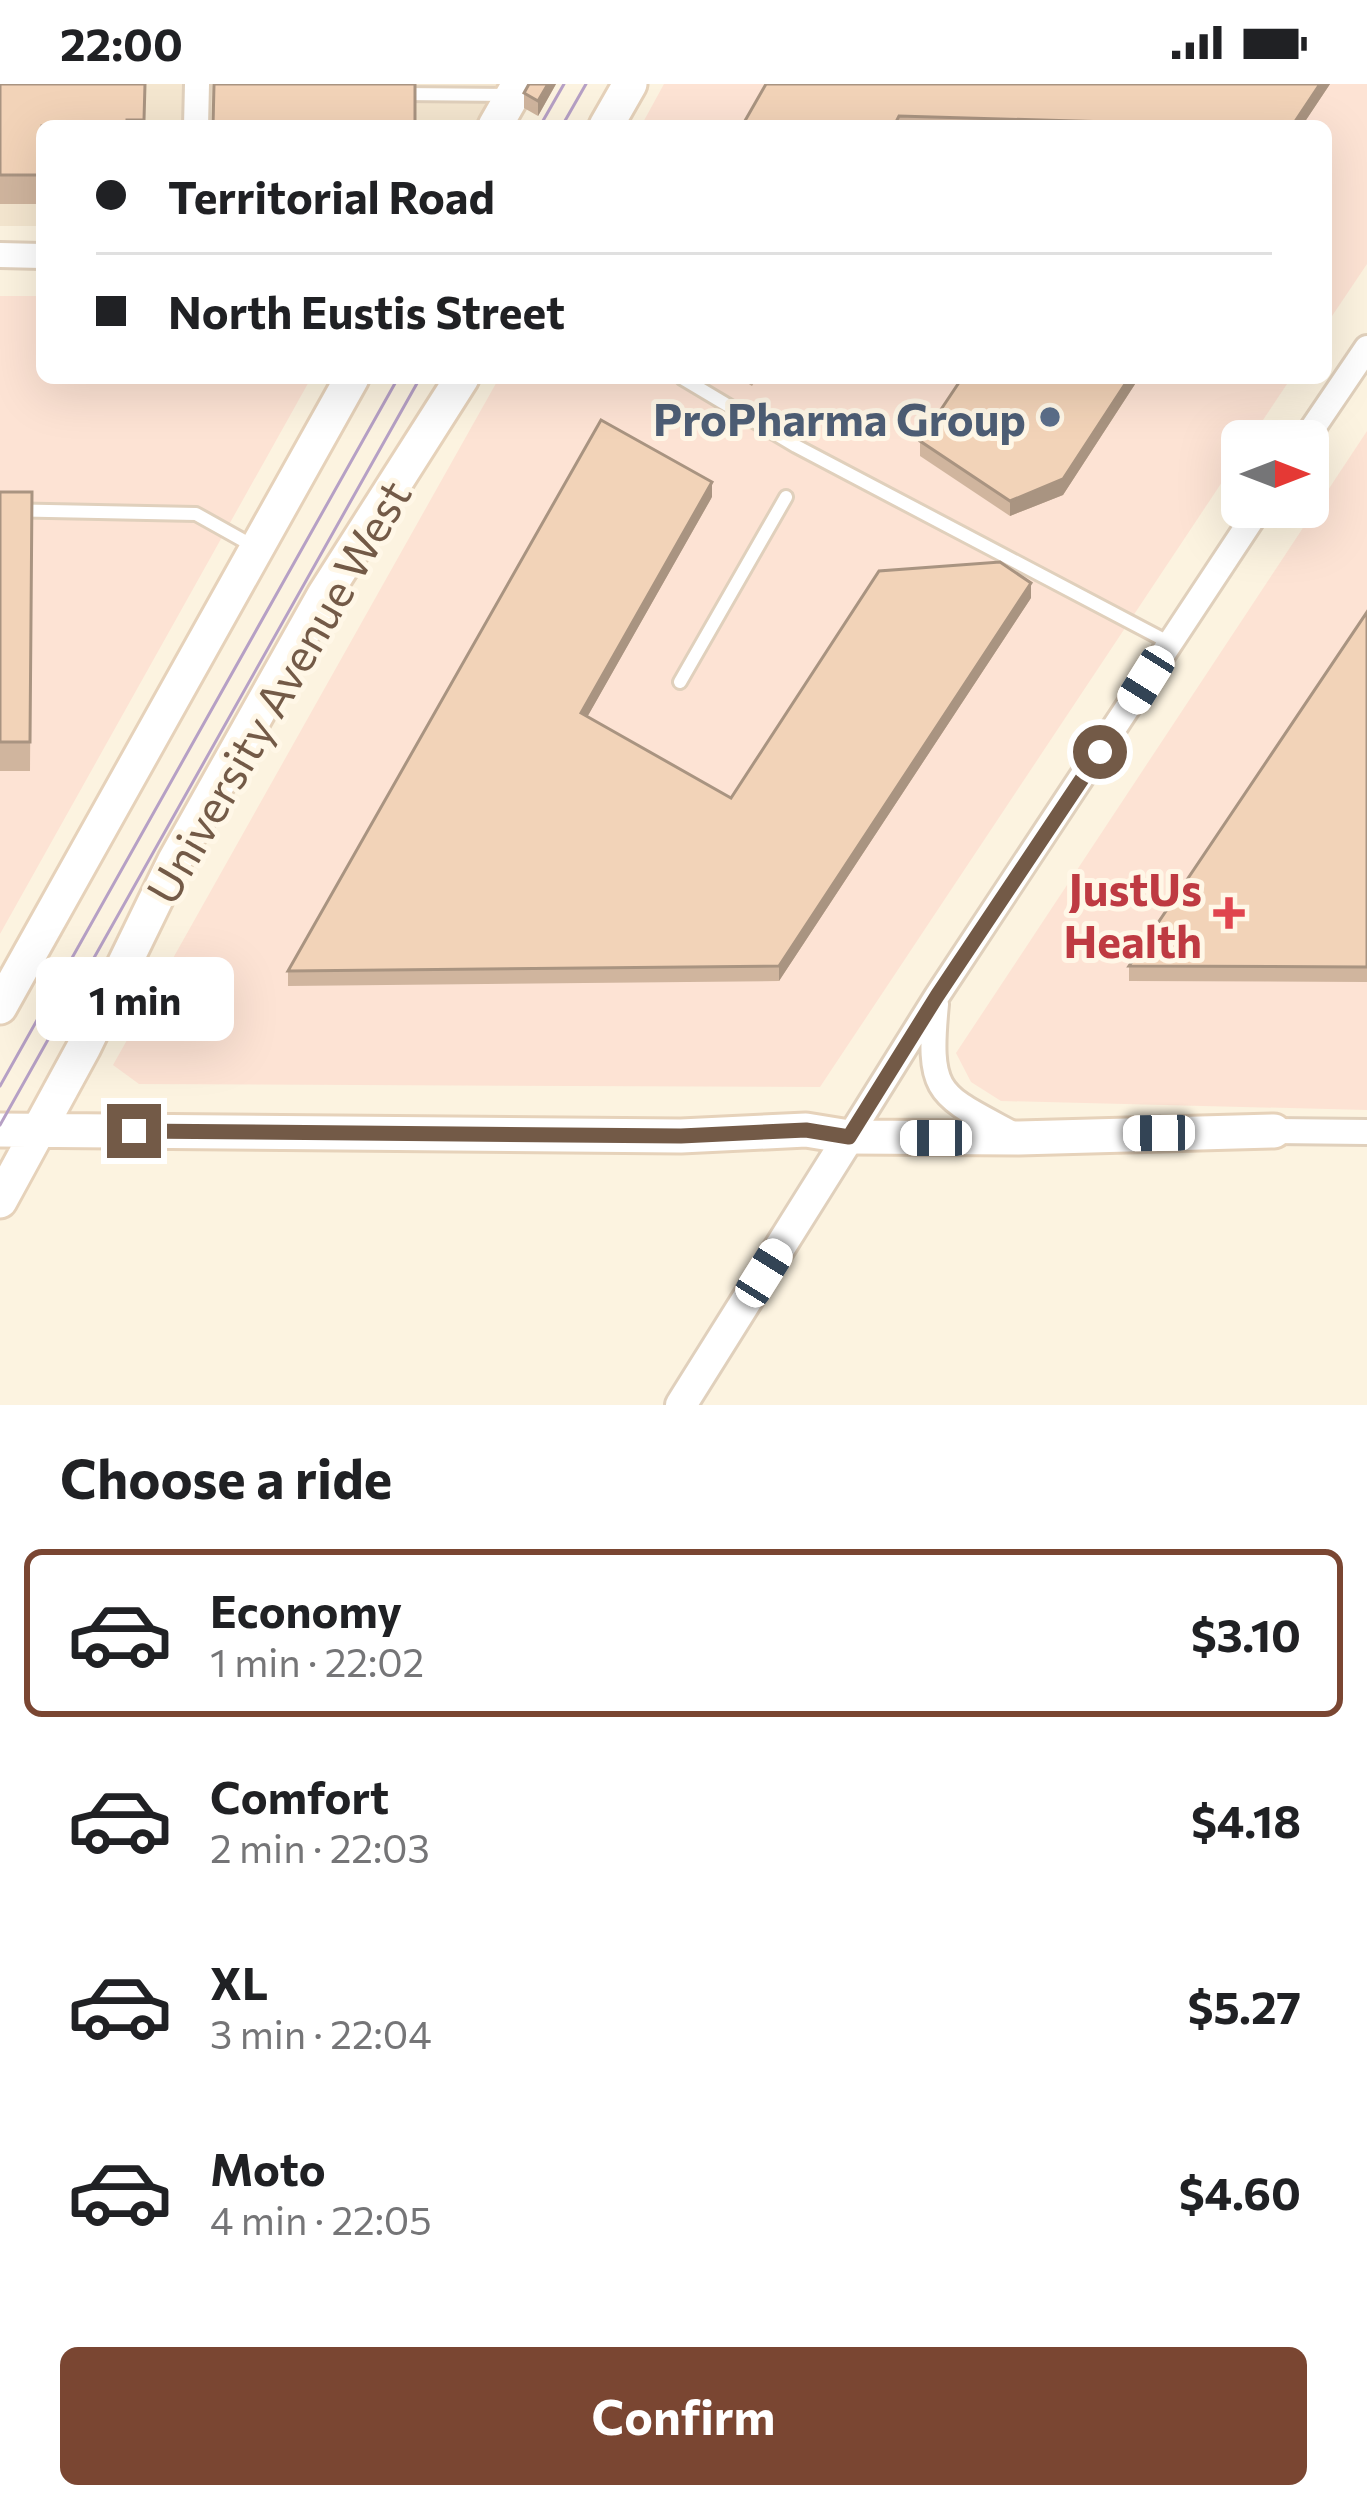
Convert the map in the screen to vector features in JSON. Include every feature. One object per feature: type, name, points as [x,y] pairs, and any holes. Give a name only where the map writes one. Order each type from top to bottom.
[{"type":"main road","points":[[609,120],[629,84]]},
{"type":"main road","points":[[498,120],[516,90]]},
{"type":"main road","name":"University Avenue West","points":[[0,1007],[349,384]]},
{"type":"main road","name":"University Avenue West","points":[[0,1201],[84,1047],[176,860],[324,595],[458,384]]},
{"type":"main road","points":[[0,1130],[681,1136],[806,1130],[849,1137],[1019,1138],[1274,1132]]},
{"type":"street","points":[[197,120],[202,89]]},
{"type":"street","points":[[0,255],[36,256]]},
{"type":"street","points":[[1318,420],[1367,348]]},
{"type":"street","points":[[681,1405],[937,996],[1246,528]]},
{"type":"street","points":[[937,996],[932,1062],[942,1088],[951,1100],[1019,1138]]},
{"type":"street","points":[[1274,1132],[1367,1132]]},
{"type":"lane","points":[[394,94],[516,90]]},
{"type":"lane","points":[[692,384],[796,446],[1170,644]]},
{"type":"lane","points":[[680,682],[786,497]]},
{"type":"lane","points":[[0,510],[196,514],[256,548]]},
{"type":"shaded area","points":[[0,84],[503,84],[483,120],[36,120],[36,226],[0,226]]},
{"type":"shaded area","points":[[664,84],[1367,84],[1367,264],[1332,316],[1332,120],[644,120]]},
{"type":"shaded area","points":[[0,296],[36,296],[36,384],[308,384],[0,934]]},
{"type":"shaded area","points":[[496,384],[1287,384],[1263,420],[1221,420],[1221,484],[820,1087],[139,1084],[113,1065]]},
{"type":"shaded area","points":[[1367,431],[1367,1110],[1001,1101],[971,1082],[956,1053],[1303,528],[1329,528],[1329,489]]},
{"type":"building","points":[[0,84],[145,84],[144,120],[36,120],[36,175],[0,175]]},
{"type":"building","points":[[214,84],[415,84],[415,120],[213,120]]},
{"type":"building","points":[[529,84],[548,84],[538,101],[524,93]]},
{"type":"building","points":[[766,84],[1320,84],[1296,120],[899,116],[897,120],[745,120]]},
{"type":"building","points":[[958,384],[1125,384],[1063,479],[1010,501],[920,441]]},
{"type":"building","points":[[601,420],[712,482],[581,713],[731,798],[879,571],[1000,562],[1031,583],[779,966],[288,971]]},
{"type":"building","points":[[0,492],[32,492],[30,742],[0,742]]},
{"type":"building","points":[[1367,612],[1367,967],[1129,966]]},
{"type":"tram line","points":[[543,120],[564,84]]},
{"type":"tram line","points":[[565,120],[586,84]]},
{"type":"tram line","points":[[0,1086],[395,384]]},
{"type":"tram line","points":[[0,1125],[417,384]]},
{"type":"place","name":"ProPharma Group","points":[[1050,417]]},
{"type":"place","name":"JustUs Health","points":[[1229,913]]},
{"type":"route","points":[[134,1131],[681,1136],[806,1130],[849,1137],[1100,752]]}]
